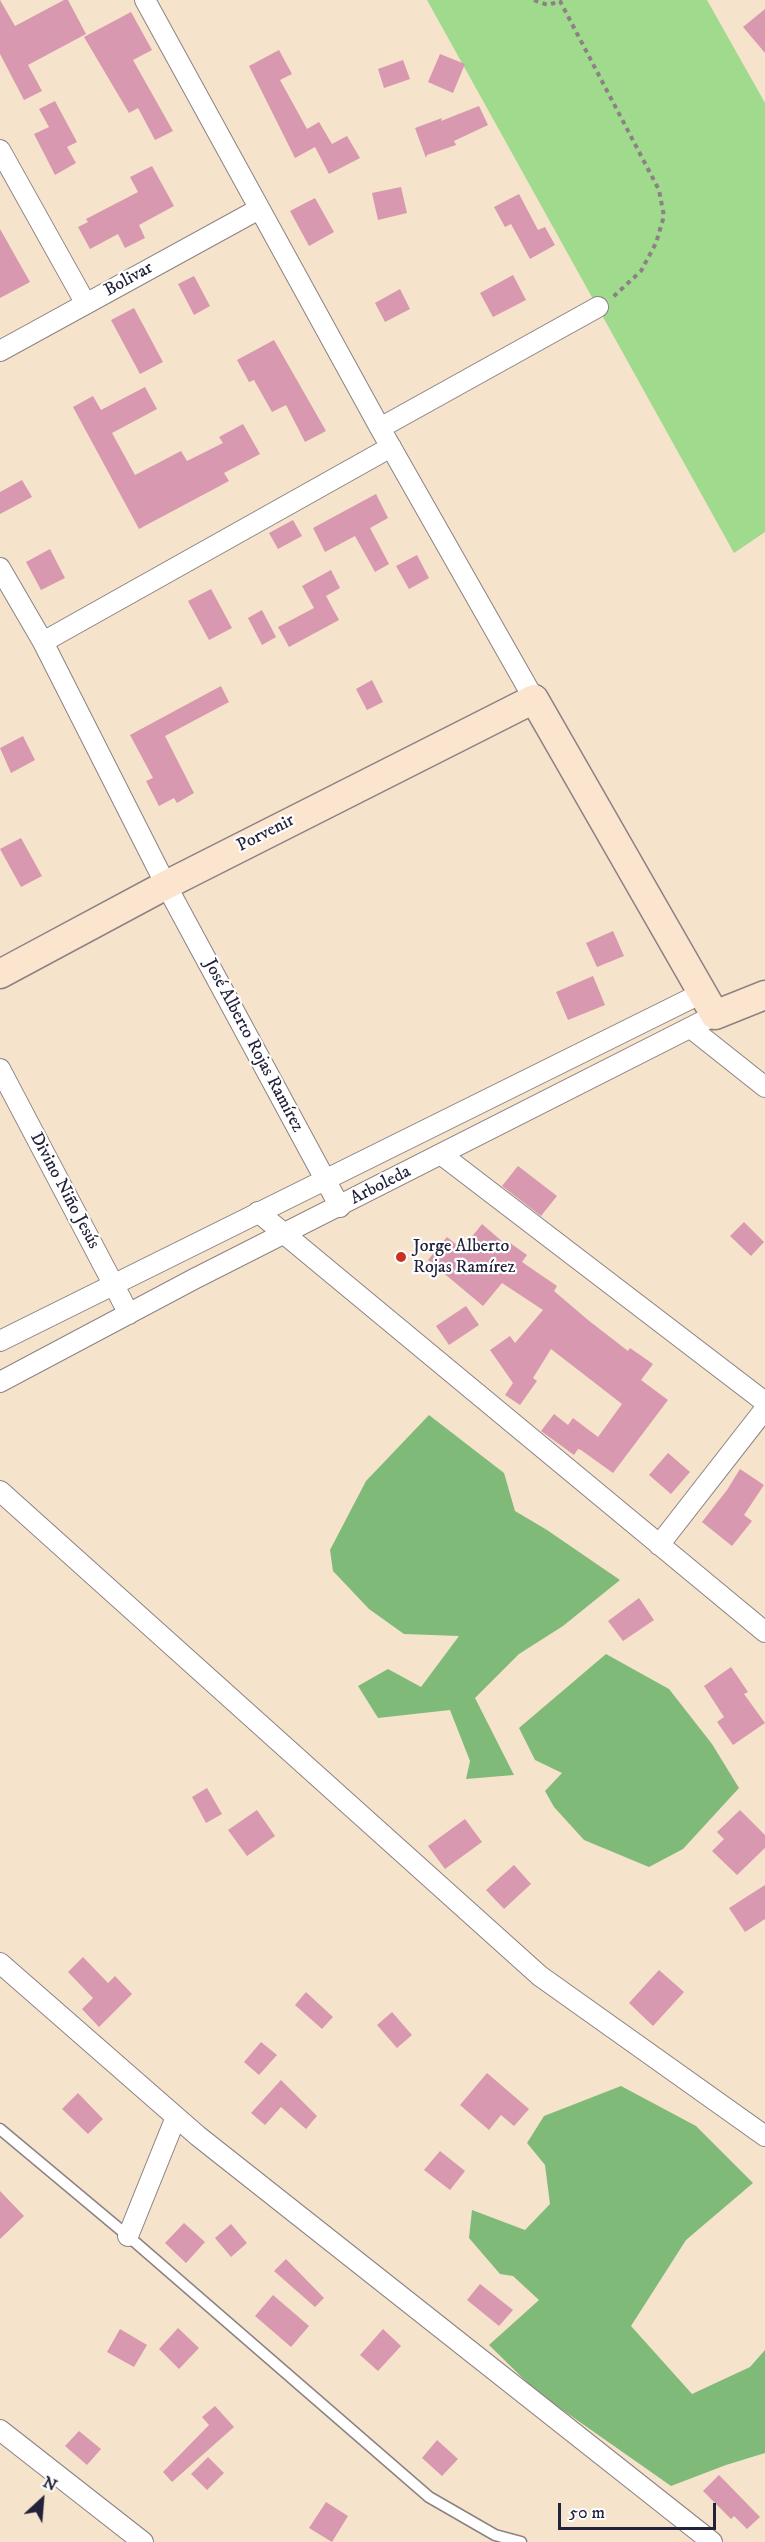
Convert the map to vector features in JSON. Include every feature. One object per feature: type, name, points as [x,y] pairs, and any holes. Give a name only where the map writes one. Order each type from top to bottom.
[{"type":"street","points":[[145,0],[380,428],[534,699],[703,1012],[765,1087]]},
{"type":"street","points":[[0,150],[86,304]]},
{"type":"street","name":"Bolivar","points":[[0,351],[259,209]]},
{"type":"street","points":[[380,428],[597,307]]},
{"type":"street","points":[[43,642],[391,447]]},
{"type":"street","name":"José Alberto Rojas Ramírez","points":[[0,568],[43,642],[166,885],[340,1207]]},
{"type":"street","name":"Porvenir","points":[[0,974],[166,885],[534,699]]},
{"type":"street","name":"Arboleda","points":[[0,1341],[325,1179],[703,1012],[765,995]]},
{"type":"street","name":"Arboleda","points":[[0,1382],[442,1155],[703,1012]]},
{"type":"street","name":"Divino Niño Jesús","points":[[0,1069],[129,1314]]},
{"type":"street","points":[[442,1155],[765,1402]]},
{"type":"street","points":[[258,1212],[765,1632]]},
{"type":"street","points":[[659,1545],[765,1409]]},
{"type":"street","points":[[0,1491],[540,1976],[765,2136]]},
{"type":"street","points":[[0,1962],[176,2117],[712,2542]]},
{"type":"street","points":[[128,2236],[176,2117]]},
{"type":"street","points":[[0,2430],[143,2542]]},
{"type":"lane","points":[[0,2129],[128,2236],[429,2497],[495,2535],[521,2542]]},
{"type":"path","points":[[534,0],[548,5],[560,1],[659,190],[664,216],[656,243],[640,271],[618,294],[597,307]]},
{"type":"green space","points":[[427,0],[707,0],[765,103],[765,532],[734,553]]},
{"type":"green space","points":[[429,1415],[504,1473],[515,1511],[620,1580],[563,1626],[519,1654],[475,1698],[514,1775],[466,1779],[470,1761],[450,1710],[378,1718],[358,1686],[388,1669],[421,1687],[459,1636],[404,1634],[369,1609],[333,1571],[330,1550],[366,1481]]},
{"type":"green space","points":[[606,1654],[669,1689],[712,1744],[739,1788],[683,1849],[649,1867],[584,1840],[554,1807],[545,1791],[562,1773],[535,1760],[519,1728]]},
{"type":"green space","points":[[621,2086],[696,2126],[753,2183],[686,2240],[631,2326],[692,2394],[750,2367],[765,2350],[765,2453],[671,2486],[537,2392],[489,2345],[539,2300],[513,2276],[500,2274],[469,2238],[472,2210],[525,2230],[550,2204],[545,2165],[527,2143],[544,2116]]},
{"type":"building","points":[[0,0],[15,26],[68,0],[86,34],[28,65],[42,91],[24,100],[0,54]]},
{"type":"building","points":[[765,9],[765,53],[743,27]]},
{"type":"building","points":[[131,12],[152,50],[133,60],[173,131],[155,140],[138,108],[129,113],[84,37]]},
{"type":"building","points":[[279,50],[292,74],[280,80],[307,129],[319,122],[332,144],[347,136],[360,158],[329,174],[315,147],[295,158],[249,66]]},
{"type":"building","points":[[440,54],[465,64],[453,93],[428,82]]},
{"type":"building","points":[[403,60],[410,79],[384,88],[378,69]]},
{"type":"building","points":[[55,101],[77,142],[67,147],[76,163],[55,175],[34,134],[49,127],[39,109]]},
{"type":"building","points":[[479,106],[488,125],[454,141],[456,145],[427,155],[426,158],[415,128],[442,118],[441,121]]},
{"type":"building","points":[[152,166],[174,206],[139,225],[145,238],[125,248],[118,234],[90,249],[78,227],[88,222],[86,219],[138,192],[130,177]]},
{"type":"building","points":[[401,187],[407,213],[378,220],[372,193]]},
{"type":"building","points":[[519,194],[538,230],[545,227],[555,245],[530,259],[511,224],[505,227],[494,207]]},
{"type":"building","points":[[315,198],[334,232],[309,246],[290,211]]},
{"type":"building","points":[[0,229],[30,282],[0,298]]},
{"type":"building","points":[[513,275],[526,300],[493,317],[480,293]]},
{"type":"building","points":[[194,276],[210,306],[194,315],[178,284]]},
{"type":"building","points":[[400,289],[410,309],[385,322],[375,303]]},
{"type":"building","points":[[134,308],[163,362],[140,374],[111,320]]},
{"type":"building","points":[[274,340],[326,431],[305,442],[286,405],[272,412],[254,380],[249,382],[237,360]]},
{"type":"building","points":[[145,387],[157,409],[112,433],[135,475],[181,451],[187,461],[223,443],[219,437],[243,424],[260,454],[224,473],[229,481],[139,529],[73,407],[93,396],[101,410]]},
{"type":"building","points":[[22,480],[32,497],[0,514],[0,492]]},
{"type":"building","points":[[376,494],[388,518],[370,528],[389,564],[375,572],[355,536],[325,552],[313,528]]},
{"type":"building","points":[[293,520],[302,536],[278,549],[269,533]]},
{"type":"building","points":[[50,549],[65,578],[41,590],[26,562]]},
{"type":"building","points":[[417,555],[429,578],[409,589],[396,566]]},
{"type":"building","points":[[331,570],[340,588],[326,596],[339,620],[289,647],[278,627],[314,608],[302,586]]},
{"type":"building","points":[[211,589],[232,628],[209,640],[188,601]]},
{"type":"building","points":[[262,610],[276,637],[262,645],[248,618]]},
{"type":"building","points":[[372,680],[383,702],[367,710],[356,689]]},
{"type":"building","points":[[221,686],[229,702],[165,736],[194,793],[177,803],[174,798],[159,806],[146,781],[153,778],[130,735]]},
{"type":"building","points":[[23,736],[35,760],[11,773],[0,748]]},
{"type":"building","points":[[21,838],[42,876],[21,887],[0,849]]},
{"type":"building","points":[[613,931],[624,956],[597,967],[586,943]]},
{"type":"building","points":[[593,976],[605,1005],[568,1020],[556,992]]},
{"type":"building","points":[[518,1166],[557,1196],[541,1216],[502,1186]]},
{"type":"building","points":[[744,1222],[764,1242],[751,1256],[730,1236]]},
{"type":"building","points":[[482,1224],[504,1243],[506,1240],[527,1255],[522,1262],[557,1286],[554,1291],[588,1320],[628,1351],[630,1348],[653,1364],[641,1380],[668,1400],[613,1473],[581,1450],[578,1449],[574,1455],[541,1431],[554,1414],[568,1425],[573,1418],[598,1437],[622,1404],[551,1349],[533,1378],[537,1381],[520,1405],[505,1395],[513,1383],[490,1350],[510,1336],[515,1343],[543,1310],[502,1283],[483,1306],[428,1260],[447,1237],[462,1249]]},
{"type":"building","points":[[466,1306],[479,1325],[449,1345],[436,1326]]},
{"type":"building","points":[[668,1453],[690,1472],[671,1494],[649,1475]]},
{"type":"building","points":[[740,1469],[764,1485],[744,1515],[752,1521],[732,1546],[702,1522]]},
{"type":"building","points":[[639,1598],[654,1620],[623,1641],[608,1621]]},
{"type":"building","points":[[731,1667],[748,1692],[744,1694],[765,1723],[733,1745],[717,1722],[724,1717],[704,1686]]},
{"type":"building","points":[[207,1788],[222,1814],[206,1823],[192,1797]]},
{"type":"building","points":[[257,1810],[275,1836],[247,1856],[228,1830]]},
{"type":"building","points":[[740,1810],[765,1835],[765,1848],[737,1875],[712,1851],[724,1839],[717,1832]]},
{"type":"building","points":[[465,1819],[482,1842],[445,1869],[428,1846]]},
{"type":"building","points":[[514,1865],[531,1884],[504,1909],[486,1890]]},
{"type":"building","points":[[765,1885],[765,1919],[745,1932],[729,1908]]},
{"type":"building","points":[[83,1957],[108,1983],[115,1976],[132,1994],[99,2027],[82,2009],[93,1998],[68,1972]]},
{"type":"building","points":[[659,1970],[684,1992],[653,2026],[629,2003]]},
{"type":"building","points":[[306,1992],[333,2017],[322,2029],[295,2005]]},
{"type":"building","points":[[392,2012],[412,2035],[397,2048],[377,2025]]},
{"type":"building","points":[[261,2042],[277,2055],[259,2075],[244,2062]]},
{"type":"building","points":[[487,2073],[529,2109],[514,2126],[501,2115],[489,2130],[460,2105]]},
{"type":"building","points":[[281,2080],[317,2116],[306,2129],[281,2107],[265,2125],[251,2113]]},
{"type":"building","points":[[78,2093],[103,2119],[88,2134],[62,2109]]},
{"type":"building","points":[[440,2151],[465,2171],[450,2190],[424,2170]]},
{"type":"building","points":[[0,2191],[24,2216],[0,2239]]},
{"type":"building","points":[[184,2223],[205,2242],[186,2263],[165,2243]]},
{"type":"building","points":[[231,2224],[247,2243],[231,2257],[215,2238]]},
{"type":"building","points":[[286,2259],[324,2298],[315,2307],[274,2271]]},
{"type":"building","points":[[480,2284],[513,2310],[499,2326],[467,2300]]},
{"type":"building","points":[[273,2295],[309,2326],[291,2347],[255,2316]]},
{"type":"building","points":[[178,2328],[199,2348],[179,2369],[159,2349]]},
{"type":"building","points":[[120,2329],[147,2345],[134,2367],[107,2352]]},
{"type":"building","points":[[383,2329],[401,2346],[378,2371],[360,2355]]},
{"type":"building","points":[[215,2406],[234,2427],[172,2482],[163,2472],[209,2425],[202,2417]]},
{"type":"building","points":[[79,2431],[101,2449],[87,2465],[65,2446]]},
{"type":"building","points":[[437,2440],[458,2459],[442,2476],[422,2458]]},
{"type":"building","points":[[208,2457],[224,2473],[207,2490],[191,2474]]},
{"type":"building","points":[[719,2475],[760,2517],[747,2529],[734,2516],[731,2519],[703,2491]]},
{"type":"building","points":[[326,2502],[348,2516],[332,2542],[309,2528]]},
{"type":"place","name":"Jorge Alberto Rojas Ramírez","points":[[401,1257]]}]
